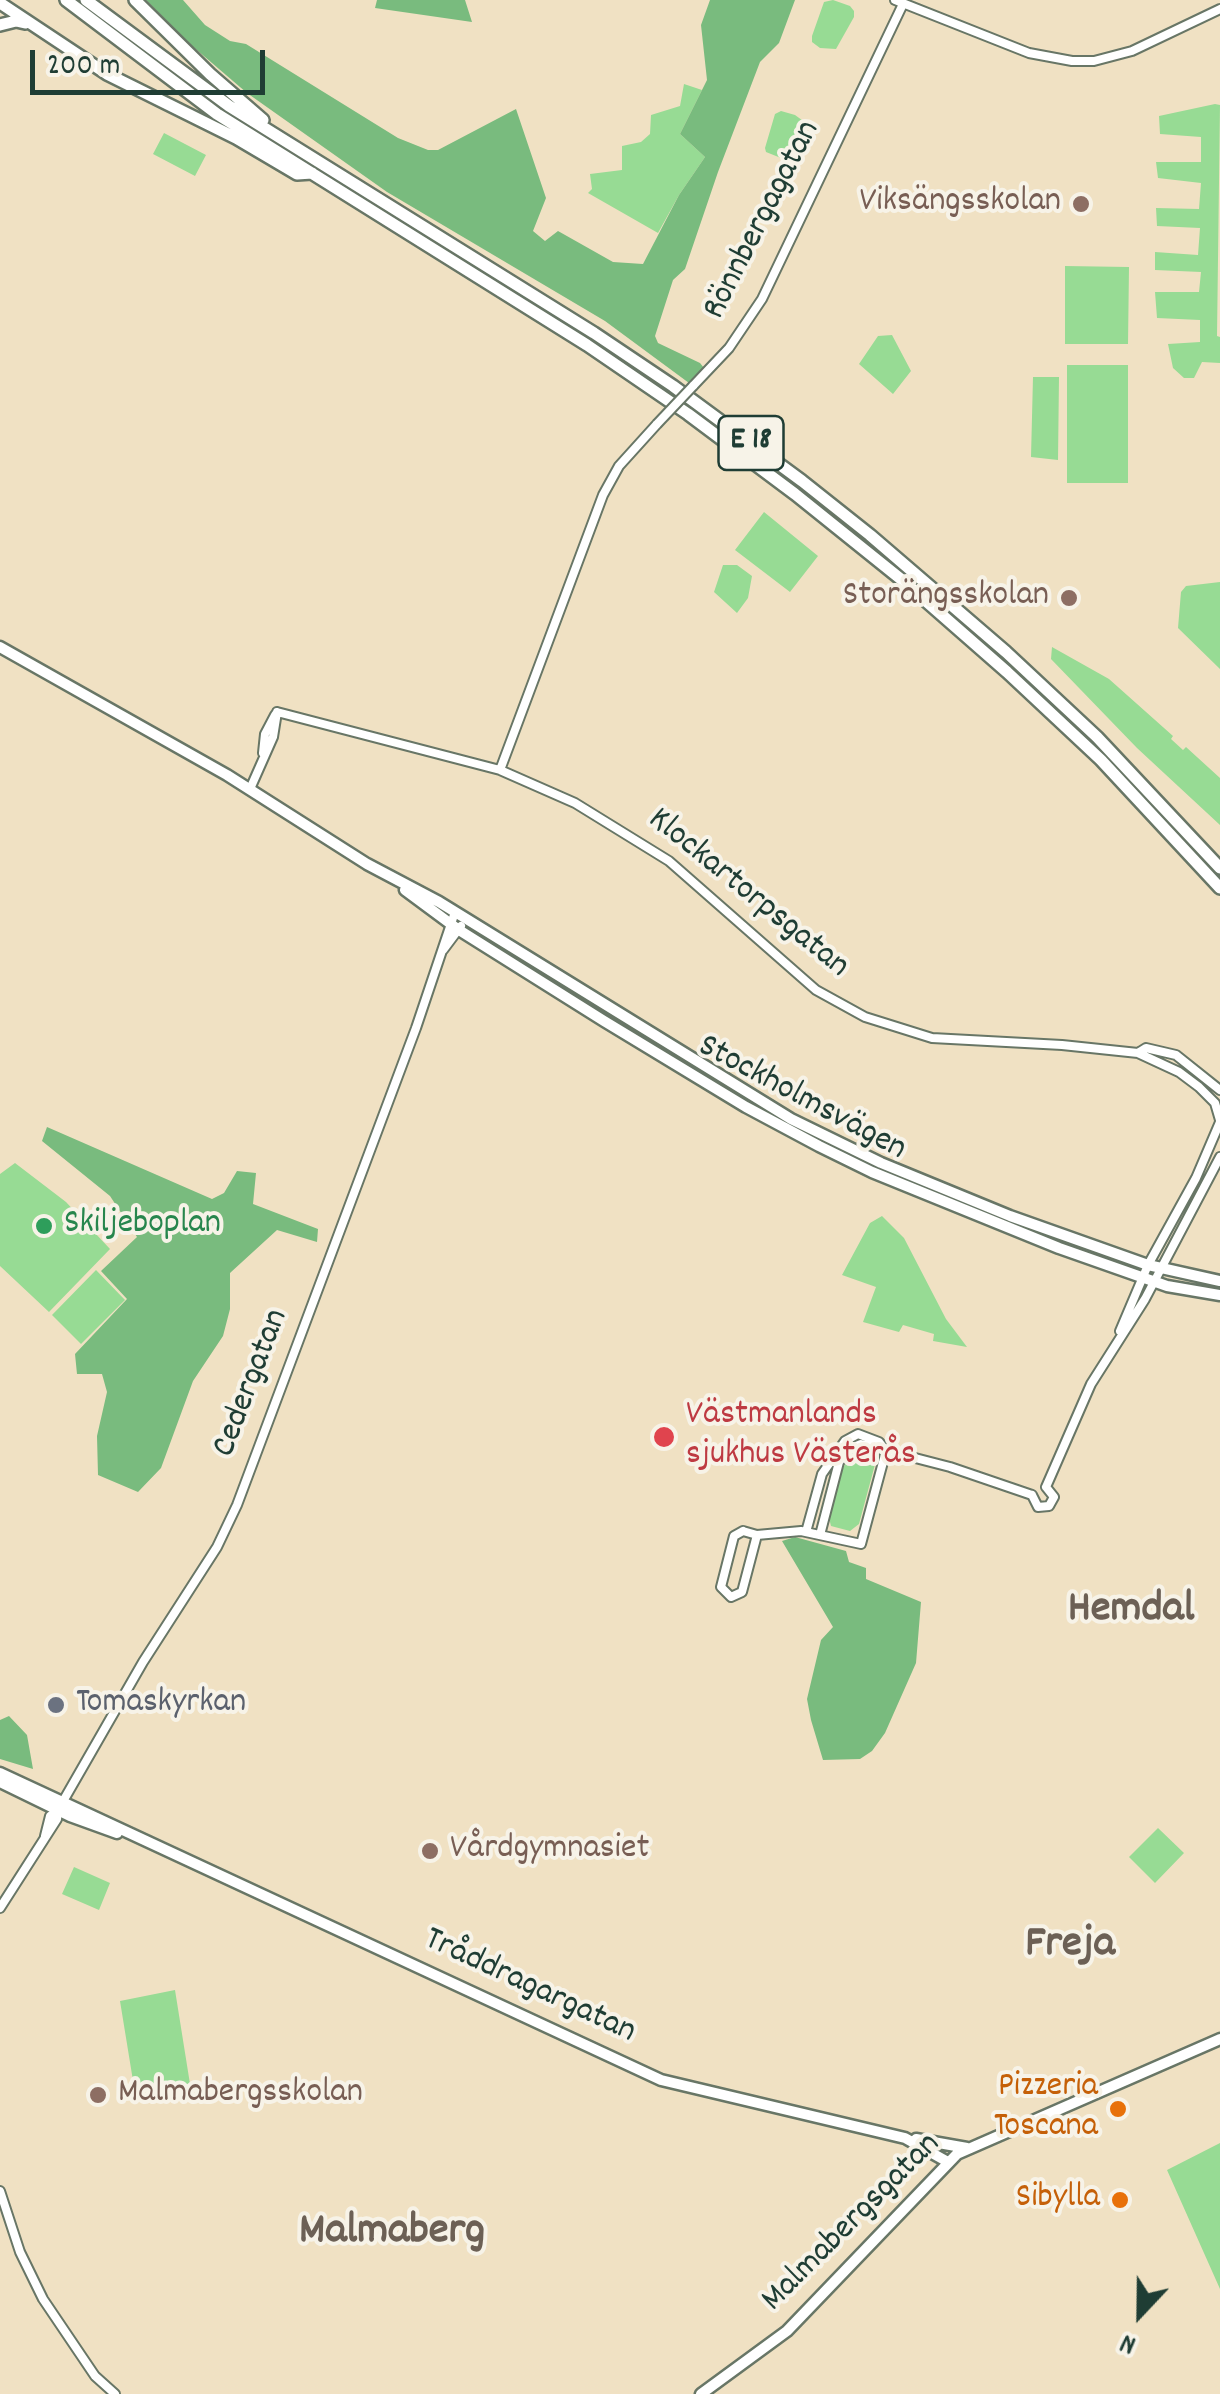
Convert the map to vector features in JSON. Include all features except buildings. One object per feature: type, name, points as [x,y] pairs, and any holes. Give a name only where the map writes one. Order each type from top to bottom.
[{"type":"highway","name":"E 18","points":[[66,0],[217,114],[587,345],[677,406],[820,514],[932,606],[1101,760],[1220,888]]},
{"type":"highway","name":"E 18","points":[[86,0],[181,72],[287,143],[673,386],[841,511],[1055,698],[1220,868]]},
{"type":"highway","name":"E 18","points":[[135,0],[287,143]]},
{"type":"highway","name":"E 18","points":[[2,6],[107,74],[236,138],[297,174],[312,173]]},
{"type":"highway","points":[[0,25],[16,20],[30,24]]},
{"type":"main road","name":"Stockholmsvägen","points":[[0,647],[250,789],[700,1080],[819,1146],[1005,1228],[1148,1280],[1220,1295]]},
{"type":"main road","name":"Stockholmsvägen","points":[[457,921],[791,1119],[880,1163],[1148,1265],[1220,1281]]},
{"type":"main road","name":"Tråddragargatan","points":[[0,1773],[61,1806]]},
{"type":"main road","name":"Tråddragargatan","points":[[0,1782],[146,1843],[661,2080],[904,2138],[967,2148]]},
{"type":"main road","name":"Malmabergsgatan","points":[[701,2394],[787,2331],[948,2162],[967,2148],[1220,2039]]},
{"type":"main road","name":"Tråddragargatan","points":[[904,2138],[948,2162]]},
{"type":"street","points":[[899,2],[1029,54],[1072,61],[1132,51],[1220,9]]},
{"type":"street","name":"Rönnbergagatan","points":[[500,770],[603,495],[619,466],[729,348],[762,299],[899,2]]},
{"type":"street","name":"Klockartorpsgatan","points":[[250,789],[262,768],[277,712],[500,770],[574,803],[650,848],[696,883],[816,990],[865,1017],[932,1038],[1062,1044],[1138,1053],[1179,1072],[1199,1087],[1216,1103],[1220,1121]]},
{"type":"street","name":"Cedergatan","points":[[0,1908],[45,1836],[50,1816],[61,1806],[143,1662],[218,1547],[237,1506],[457,921]]},
{"type":"street","name":"Klockartorpsgatan","points":[[1138,1053],[1146,1048],[1176,1054],[1220,1090]]},
{"type":"street","points":[[1148,1280],[1148,1265],[1196,1178],[1220,1121]]},
{"type":"street","points":[[1046,1486],[1084,1400],[1220,1157]]},
{"type":"street","points":[[806,1532],[822,1474],[845,1441],[858,1434],[879,1442],[886,1451]]},
{"type":"street","points":[[820,1535],[835,1473],[845,1454],[861,1444],[1032,1494],[1038,1507],[1049,1506],[1054,1497],[1046,1486]]},
{"type":"street","points":[[757,1536],[742,1592],[728,1596],[721,1587],[734,1536],[742,1531],[757,1536],[806,1532],[861,1544],[886,1451]]},
{"type":"street","points":[[1032,1494],[1036,1488],[1046,1486]]},
{"type":"street","points":[[0,2191],[20,2252],[42,2299],[95,2376],[115,2394]]},
{"type":"green space","points":[[146,0],[183,0],[205,25],[230,41],[246,44],[398,138],[428,150],[438,150],[516,109],[546,198],[533,231],[545,241],[558,231],[613,262],[643,264],[679,195],[705,157],[680,134],[707,80],[701,25],[710,0],[795,0],[779,43],[760,62],[685,269],[673,280],[655,336],[658,343],[704,368],[689,383],[605,321],[387,192],[247,93]]},
{"type":"green space","points":[[377,0],[465,0],[472,22],[375,8]]},
{"type":"green space","points":[[833,0],[850,6],[854,17],[836,49],[820,48],[812,42],[812,36],[824,2]]},
{"type":"green space","points":[[684,84],[702,90],[680,134],[705,157],[658,233],[588,193],[592,189],[590,174],[622,170],[622,146],[641,142],[650,134],[651,115],[680,106]]},
{"type":"green space","points":[[1220,105],[1220,363],[1202,362],[1194,378],[1184,378],[1173,368],[1168,344],[1200,342],[1200,320],[1157,318],[1155,292],[1199,292],[1201,272],[1155,270],[1155,252],[1198,255],[1200,228],[1157,226],[1156,208],[1199,209],[1201,183],[1158,178],[1156,162],[1201,162],[1201,137],[1160,134],[1159,116]]},
{"type":"green space","points":[[781,111],[806,123],[790,156],[781,158],[765,148],[775,114]]},
{"type":"green space","points":[[164,133],[206,155],[195,176],[153,154]]},
{"type":"green space","points":[[1065,266],[1129,267],[1128,344],[1065,344]]},
{"type":"green space","points":[[892,335],[911,371],[893,394],[859,364],[878,336]]},
{"type":"green space","points":[[1067,365],[1128,365],[1128,483],[1067,483]]},
{"type":"green space","points":[[1033,377],[1059,377],[1058,460],[1031,457]]},
{"type":"green space","points":[[764,512],[818,556],[790,592],[735,550]]},
{"type":"green space","points":[[723,565],[737,565],[752,576],[748,598],[737,613],[714,592]]},
{"type":"green space","points":[[1220,582],[1220,669],[1178,628],[1181,592],[1186,586]]},
{"type":"green space","points":[[1052,647],[1109,679],[1173,736],[1171,739],[1183,750],[1186,747],[1220,778],[1220,825],[1137,748],[1051,659]]},
{"type":"green space","points":[[47,1127],[212,1199],[224,1193],[237,1171],[256,1173],[253,1204],[318,1229],[317,1242],[277,1230],[230,1273],[230,1309],[223,1336],[193,1381],[161,1468],[138,1492],[98,1475],[97,1436],[107,1392],[102,1374],[77,1374],[75,1354],[127,1299],[101,1271],[137,1237],[110,1196],[42,1141]]},
{"type":"green space","name":"Skiljeboplan","points":[[15,1163],[66,1202],[110,1249],[49,1312],[0,1266],[0,1174]]},
{"type":"green space","points":[[882,1216],[904,1238],[946,1319],[967,1347],[933,1341],[934,1334],[903,1325],[899,1332],[863,1322],[876,1287],[842,1275],[870,1223]]},
{"type":"green space","points":[[96,1270],[125,1300],[81,1344],[52,1315]]},
{"type":"green space","points":[[861,1448],[873,1450],[877,1457],[859,1524],[850,1531],[831,1526],[829,1518],[840,1474],[851,1453]]},
{"type":"green space","points":[[795,1537],[846,1551],[849,1562],[866,1568],[866,1579],[921,1602],[916,1663],[885,1733],[872,1751],[860,1759],[823,1760],[811,1720],[807,1699],[821,1640],[833,1627],[782,1541]]},
{"type":"green space","points":[[9,1716],[27,1735],[33,1769],[0,1759],[0,1720]]},
{"type":"green space","points":[[1158,1828],[1184,1853],[1155,1883],[1129,1857]]},
{"type":"green space","points":[[74,1867],[110,1883],[99,1910],[62,1894]]},
{"type":"green space","points":[[175,1990],[190,2084],[135,2093],[120,2001]]},
{"type":"green space","points":[[1220,2143],[1220,2289],[1167,2170]]},
{"type":"place","name":"Viksängsskolan","points":[[1081,204]]},
{"type":"place","name":"Storängsskolan","points":[[1069,598]]},
{"type":"place","name":"Skiljeboplan","points":[[44,1226]]},
{"type":"place","name":"Västmanlands sjukhus Västerås","points":[[664,1437]]},
{"type":"place","name":"Tomaskyrkan","points":[[56,1705]]},
{"type":"place","name":"Vårdgymnasiet","points":[[430,1851]]},
{"type":"place","name":"Malmabergsskolan","points":[[98,2095]]},
{"type":"place","name":"Pizzeria Toscana","points":[[1118,2109]]},
{"type":"place","name":"Sibylla","points":[[1120,2200]]},
{"type":"district","name":"Hemdal","points":[[1131,1613]]},
{"type":"district","name":"Freja","points":[[1070,1948]]},
{"type":"district","name":"Malmaberg","points":[[392,2235]]}]
